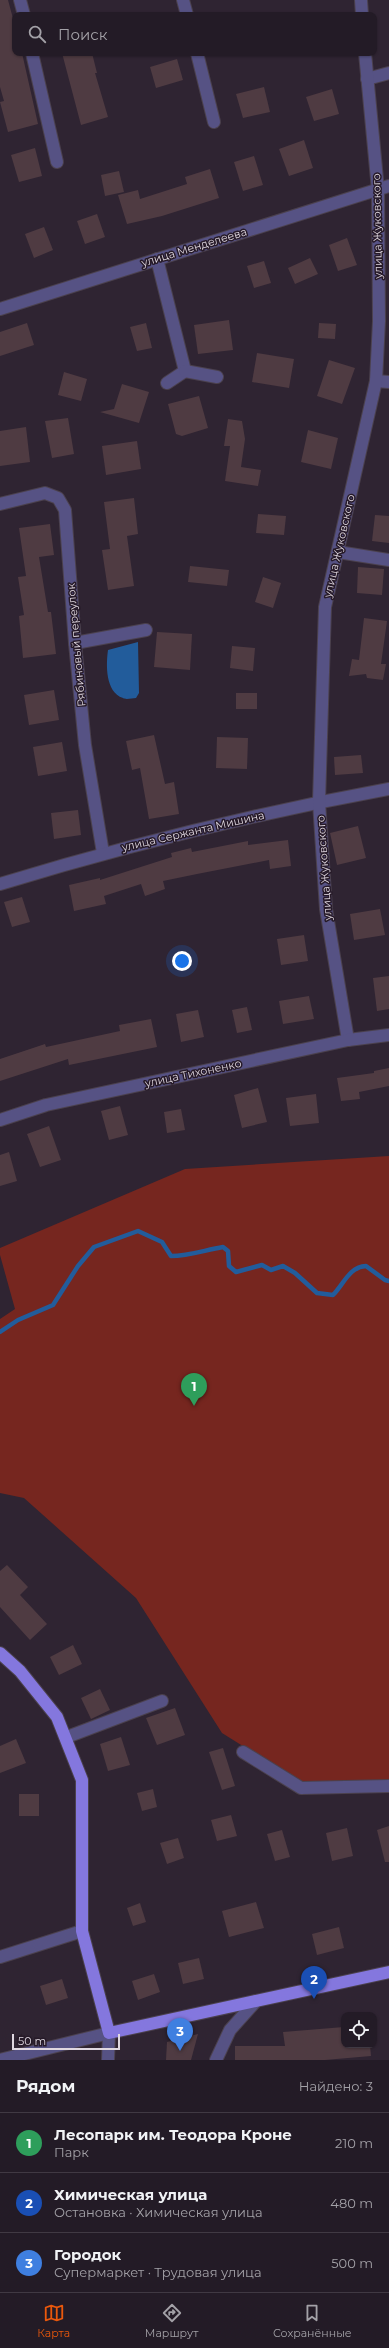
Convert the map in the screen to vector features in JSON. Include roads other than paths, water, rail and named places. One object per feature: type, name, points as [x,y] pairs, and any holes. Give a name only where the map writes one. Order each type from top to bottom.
[{"type":"main road","points":[[0,1653],[20,1671],[57,1717],[67,1737],[82,1780],[82,1931],[109,2034],[389,1972]]},
{"type":"street","points":[[20,0],[23,12]]},
{"type":"street","points":[[183,0],[186,12]]},
{"type":"street","points":[[361,0],[362,12]]},
{"type":"street","points":[[33,56],[57,162]]},
{"type":"street","points":[[197,56],[214,122]]},
{"type":"street","name":"улица Жуковского","points":[[348,1040],[326,909],[319,802],[325,607],[376,381],[384,321],[383,188],[367,79],[365,56]]},
{"type":"street","points":[[367,79],[389,72]]},
{"type":"street","name":"улица Менделеева","points":[[0,309],[383,188]]},
{"type":"street","points":[[157,259],[185,370]]},
{"type":"street","points":[[167,383],[185,370],[217,377]]},
{"type":"street","points":[[376,381],[389,382]]},
{"type":"street","name":"Рябиновый переулок","points":[[0,504],[45,493],[58,498],[65,510],[75,643],[86,745],[103,853]]},
{"type":"street","points":[[338,552],[389,560]]},
{"type":"street","points":[[75,643],[146,630]]},
{"type":"street","name":"улица Сержанта Мишина","points":[[0,884],[103,853],[319,802],[389,789]]},
{"type":"street","name":"улица Тихоненко","points":[[0,1120],[46,1105],[348,1040],[389,1035]]},
{"type":"street","points":[[67,1737],[162,1701]]},
{"type":"street","points":[[244,1752],[301,1788],[389,1786]]},
{"type":"street","points":[[0,1958],[82,1931]]},
{"type":"street","points":[[216,2060],[230,2030],[256,2001]]},
{"type":"street","points":[[0,2060],[109,2034],[108,2060]]},
{"type":"water","points":[[138,642],[139,693],[136,698],[124,699],[117,695],[110,684],[107,670],[108,650]]},
{"type":"waterway","points":[[0,1332],[18,1320],[53,1305],[78,1266],[94,1247],[138,1231],[162,1242],[171,1256],[191,1254],[223,1247],[228,1251],[229,1266],[236,1272],[262,1265],[271,1270],[283,1266],[295,1273],[317,1293],[333,1295],[347,1277],[355,1269],[360,1267],[366,1266],[385,1280],[389,1281]]},
{"type":"place","name":"Лесопарк им. Теодора Кроне","points":[[194,1406]]},
{"type":"place","name":"Химическая улица","points":[[314,1999]]},
{"type":"place","name":"Городок","points":[[180,2051]]}]
